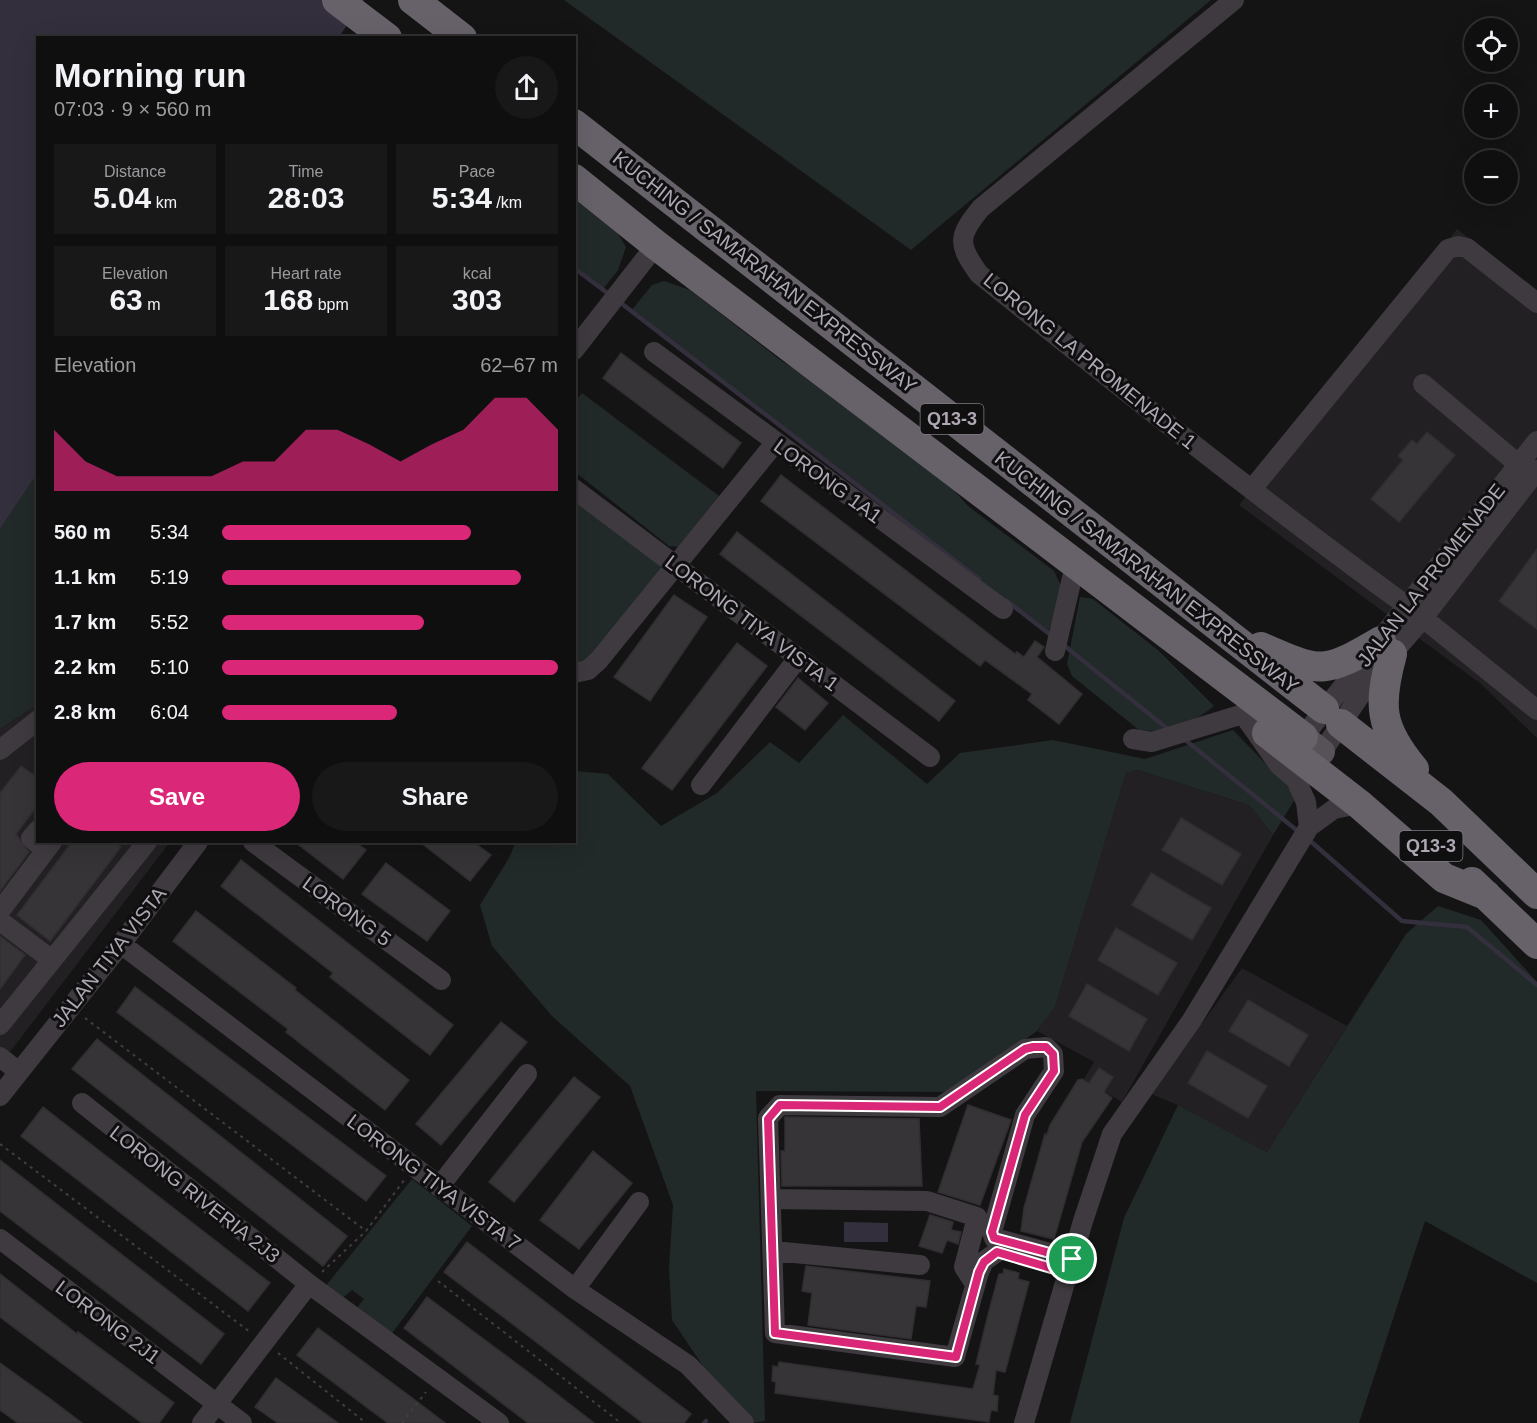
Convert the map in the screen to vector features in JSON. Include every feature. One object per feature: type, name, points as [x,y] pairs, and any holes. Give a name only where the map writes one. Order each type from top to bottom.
[{"type":"highway","points":[[337,0],[384,36]]},
{"type":"highway","points":[[413,0],[459,36]]},
{"type":"highway","name":"KUCHING / SAMARAHAN EXPRESSWAY","points":[[577,126],[1441,802],[1537,894]]},
{"type":"highway","name":"KUCHING / SAMARAHAN EXPRESSWAY","points":[[576,181],[656,245],[1349,772],[1537,944]]},
{"type":"highway","points":[[953,471],[956,484],[967,497],[1359,804],[1444,878],[1486,895]]},
{"type":"highway","points":[[1222,630],[1309,667],[1335,665],[1387,647],[1383,693],[1384,720],[1402,754],[1441,802]]},
{"type":"highway","points":[[1242,714],[1312,744]]},
{"type":"street","name":"LORONG LA PROMENADE 1","points":[[1234,0],[981,208],[965,228],[963,253],[979,274],[1252,489],[1407,606]]},
{"type":"street","points":[[576,347],[656,245]]},
{"type":"street","points":[[1252,489],[1448,249],[1467,248],[1537,303]]},
{"type":"street","name":"LORONG 1A1","points":[[654,352],[1003,609]]},
{"type":"street","points":[[1423,384],[1531,468]]},
{"type":"street","name":"JALAN LA PROMENADE","points":[[1387,647],[1423,618],[1531,468],[1537,441]]},
{"type":"street","points":[[576,673],[588,670],[599,660],[775,442]]},
{"type":"street","name":"JALAN LA PROMENADE","points":[[1312,744],[1387,647],[1407,606],[1531,468]]},
{"type":"street","name":"LORONG TIYA VISTA 1","points":[[576,491],[930,757]]},
{"type":"street","points":[[1055,651],[1072,578]]},
{"type":"street","points":[[1423,618],[1537,710]]},
{"type":"street","points":[[701,785],[798,658]]},
{"type":"street","points":[[1133,739],[1152,742],[1242,714],[1279,765],[1296,780],[1306,802],[1309,827]]},
{"type":"street","points":[[0,750],[36,722]]},
{"type":"street","points":[[1024,1423],[1112,1134],[1192,1020],[1309,827],[1334,809],[1359,804]]},
{"type":"street","name":"JALAN TIYA VISTA","points":[[0,1096],[121,944],[197,843]]},
{"type":"street","name":"LORONG 5","points":[[254,843],[441,980]]},
{"type":"street","points":[[3,1014],[52,960],[138,844]]},
{"type":"street","points":[[0,911],[49,846]]},
{"type":"street","points":[[0,921],[52,960]]},
{"type":"street","name":"LORONG TIYA VISTA 7","points":[[121,944],[575,1289],[688,1365],[744,1423]]},
{"type":"street","points":[[997,1252],[984,1262],[975,1284],[956,1357],[775,1333],[768,1119],[780,1105],[940,1107],[1025,1049],[1046,1047],[1053,1054],[1054,1071],[1025,1115],[992,1232],[994,1238],[1070,1266]]},
{"type":"street","points":[[0,1057],[19,1072]]},
{"type":"street","points":[[439,1186],[527,1074]]},
{"type":"street","name":"LORONG RIVERIA 2J3","points":[[82,1103],[309,1284],[499,1423]]},
{"type":"street","points":[[771,1199],[927,1202],[977,1217],[964,1267],[975,1284]]},
{"type":"street","points":[[575,1289],[639,1202]]},
{"type":"street","points":[[975,1229],[978,1244],[997,1252],[1070,1266]]},
{"type":"street","name":"LORONG 2J1","points":[[0,1239],[242,1423]]},
{"type":"street","points":[[773,1251],[920,1264]]},
{"type":"street","points":[[202,1423],[309,1284]]},
{"type":"path","points":[[71,1007],[366,1231]]},
{"type":"path","points":[[0,1144],[264,1342],[366,1423]]},
{"type":"path","points":[[309,1284],[366,1231],[414,1167]]},
{"type":"path","points":[[438,1281],[621,1423]]},
{"type":"path","points":[[402,1423],[437,1378]]},
{"type":"shaded area","points":[[0,0],[364,0],[340,36],[36,36],[36,475],[0,529]]},
{"type":"shaded area","points":[[564,0],[1211,0],[911,250]]},
{"type":"shaded area","points":[[576,198],[612,224],[626,247],[618,270],[603,289],[576,269]]},
{"type":"shaded area","points":[[1457,229],[1537,291],[1537,738],[1481,684],[1239,505]]},
{"type":"shaded area","points":[[664,281],[690,290],[783,362],[827,387],[945,480],[968,506],[1054,571],[1062,588],[1048,633],[631,311],[652,285]]},
{"type":"shaded area","points":[[582,393],[727,502],[690,548],[669,546],[576,473],[576,401]]},
{"type":"shaded area","points":[[36,475],[36,706],[0,729],[0,529]]},
{"type":"shaded area","points":[[576,491],[676,566],[576,671]]},
{"type":"shaded area","points":[[1080,597],[1093,599],[1159,651],[1214,706],[1179,726],[1148,731],[1139,730],[1072,676],[1067,664]]},
{"type":"shaded area","points":[[36,706],[36,843],[169,843],[0,1065],[0,729]]},
{"type":"shaded area","points":[[843,715],[927,784],[960,753],[1053,740],[1145,759],[1233,730],[1297,796],[1273,835],[1249,805],[1138,770],[1126,773],[1055,1007],[1037,1031],[950,1092],[756,1091],[765,1421],[750,1423],[707,1372],[672,1320],[669,1269],[673,1205],[630,1086],[552,1016],[492,946],[480,905],[516,843],[576,843],[576,771],[608,774],[661,826],[717,793],[770,742],[799,763]]},
{"type":"shaded area","points":[[1138,770],[1249,805],[1273,835],[1122,1102],[1084,1079],[1094,1062],[1037,1031],[1055,1007],[1126,773]]},
{"type":"shaded area","points":[[1438,906],[1481,920],[1537,982],[1537,1283],[1425,1221],[1359,1423],[1070,1423],[1124,1218],[1178,1105],[1267,1152],[1406,934]]},
{"type":"shaded area","points":[[1242,968],[1347,1026],[1267,1152],[1178,1105],[1151,1094]]},
{"type":"shaded area","points":[[412,1179],[472,1226],[390,1336],[356,1309],[364,1299],[352,1290],[340,1300],[324,1288]]},
{"type":"shaded area","points":[[844,1222],[888,1223],[888,1242],[844,1242]]},
{"type":"building","points":[[621,353],[741,443],[723,468],[603,378]]},
{"type":"building","points":[[1427,432],[1455,455],[1399,522],[1371,499],[1403,460],[1398,456],[1412,440],[1417,444]]},
{"type":"building","points":[[781,475],[1015,654],[1017,652],[1024,657],[1035,641],[1044,647],[1037,657],[1082,694],[1059,724],[1028,700],[1032,694],[985,660],[980,666],[761,501]]},
{"type":"building","points":[[737,532],[955,701],[939,721],[720,554]]},
{"type":"building","points":[[1537,549],[1537,629],[1499,601]]},
{"type":"building","points":[[674,595],[707,617],[650,701],[614,677]]},
{"type":"building","points":[[737,643],[767,666],[672,790],[642,768]]},
{"type":"building","points":[[798,678],[828,703],[805,730],[776,707]]},
{"type":"building","points":[[21,766],[36,777],[36,808],[16,834],[29,852],[0,891],[0,793]]},
{"type":"building","points":[[1181,818],[1241,854],[1222,885],[1162,850]]},
{"type":"building","points":[[71,843],[115,843],[121,847],[50,941],[17,915]]},
{"type":"building","points":[[296,843],[356,843],[366,850],[343,879]]},
{"type":"building","points":[[421,843],[474,843],[491,855],[470,881]]},
{"type":"building","points":[[241,860],[453,1025],[430,1055],[330,977],[333,973],[221,886]]},
{"type":"building","points":[[386,863],[450,911],[427,941],[362,894]]},
{"type":"building","points":[[1151,873],[1211,908],[1192,940],[1132,905]]},
{"type":"building","points":[[196,911],[296,988],[295,990],[409,1080],[385,1110],[286,1032],[288,1029],[173,941]]},
{"type":"building","points":[[1116,928],[1177,963],[1158,995],[1098,960]]},
{"type":"building","points":[[0,936],[25,955],[0,989]]},
{"type":"building","points":[[1087,984],[1147,1019],[1129,1051],[1069,1016]]},
{"type":"building","points":[[135,987],[386,1176],[366,1201],[117,1012]]},
{"type":"building","points":[[1248,1000],[1308,1035],[1289,1066],[1229,1031]]},
{"type":"building","points":[[501,1022],[527,1042],[441,1145],[416,1124]]},
{"type":"building","points":[[97,1039],[347,1236],[323,1266],[72,1069]]},
{"type":"building","points":[[1207,1051],[1267,1086],[1248,1118],[1188,1083]]},
{"type":"building","points":[[1099,1068],[1113,1077],[1104,1092],[1112,1098],[1082,1142],[1054,1239],[1021,1231],[1024,1208],[1045,1134],[1047,1135],[1050,1125],[1078,1080],[1082,1079],[1089,1083]]},
{"type":"building","points":[[574,1077],[600,1097],[514,1202],[489,1182]]},
{"type":"building","points":[[968,1105],[1011,1120],[980,1205],[938,1192]]},
{"type":"building","points":[[43,1107],[270,1283],[248,1311],[21,1136]]},
{"type":"building","points":[[785,1117],[919,1119],[922,1186],[782,1186],[781,1151],[785,1151]]},
{"type":"building","points":[[593,1151],[632,1183],[579,1249],[540,1220]]},
{"type":"building","points":[[0,1160],[224,1334],[201,1364],[0,1211]]},
{"type":"building","points":[[930,1215],[953,1222],[951,1230],[961,1232],[958,1244],[947,1240],[942,1253],[919,1246]]},
{"type":"building","points":[[467,1242],[691,1414],[684,1423],[643,1423],[444,1272]]},
{"type":"building","points":[[806,1266],[930,1281],[926,1307],[916,1306],[911,1339],[808,1325],[812,1293],[802,1291]]},
{"type":"building","points":[[1004,1269],[1019,1273],[1018,1279],[1029,1282],[1005,1372],[996,1370],[993,1395],[998,1396],[997,1411],[991,1410],[989,1422],[775,1393],[776,1382],[772,1381],[773,1366],[778,1367],[779,1362],[973,1389],[980,1365],[976,1364],[989,1311],[999,1274],[1003,1274]]},
{"type":"building","points":[[0,1274],[77,1334],[78,1332],[174,1403],[159,1423],[142,1423],[0,1317]]},
{"type":"building","points":[[427,1297],[594,1423],[528,1423],[404,1328]]},
{"type":"building","points":[[318,1328],[445,1423],[388,1423],[297,1355]]},
{"type":"building","points":[[0,1363],[82,1423],[18,1423],[0,1410]]},
{"type":"building","points":[[276,1378],[338,1423],[278,1423],[255,1407]]},
{"type":"waterway","points":[[576,270],[610,295]]},
{"type":"waterway","points":[[617,300],[979,579]]},
{"type":"waterway","points":[[1007,601],[1052,636]]},
{"type":"waterway","points":[[1061,643],[1169,730]]},
{"type":"waterway","points":[[1184,739],[1299,832]]},
{"type":"waterway","points":[[1308,839],[1402,921],[1467,927],[1537,985]]},
{"type":"route","points":[[1046,1047],[1055,1059],[1054,1071],[1025,1115],[993,1219],[992,1232],[994,1238],[1072,1259],[1068,1273],[997,1252],[984,1262],[975,1284],[956,1357],[775,1333],[768,1119],[780,1105],[940,1107],[1025,1049],[1046,1047]]}]
